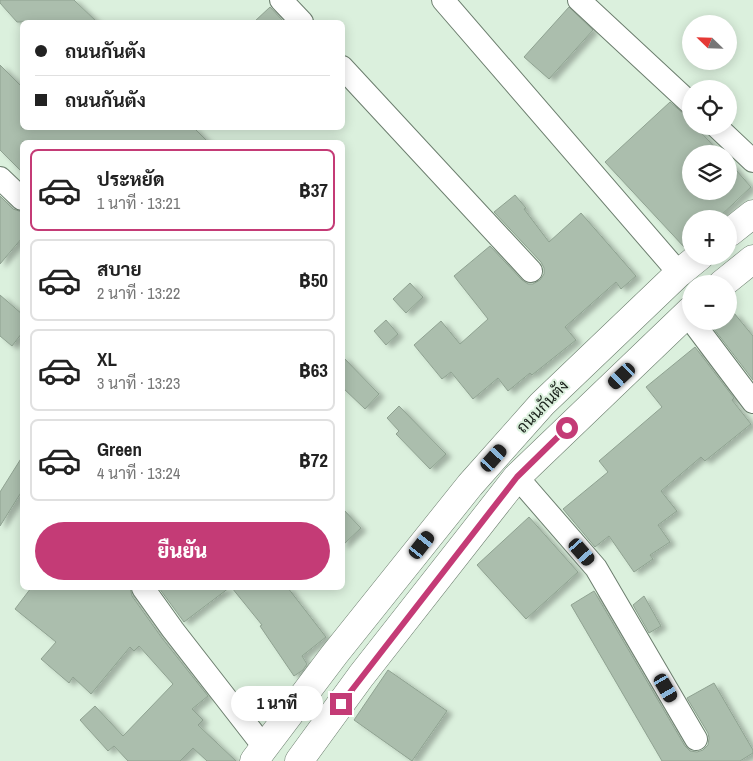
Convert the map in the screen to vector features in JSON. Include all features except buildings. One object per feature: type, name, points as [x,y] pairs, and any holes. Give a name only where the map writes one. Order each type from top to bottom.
[{"type":"main road","points":[[737,227],[753,214]]},
{"type":"main road","points":[[733,275],[753,259]]},
{"type":"main road","name":"ถนนกันตัง","points":[[259,754],[334,655],[470,485],[542,404],[682,283]]},
{"type":"main road","name":"ถนนกันตัง","points":[[299,761],[362,676],[517,477],[682,324]]},
{"type":"main road","points":[[422,545],[447,567]]},
{"type":"street","points":[[281,0],[300,20]]},
{"type":"street","points":[[443,0],[682,277]]},
{"type":"street","points":[[579,0],[682,96]]},
{"type":"street","points":[[345,69],[531,271]]},
{"type":"street","points":[[726,135],[753,161]]},
{"type":"street","points":[[0,178],[20,197]]},
{"type":"street","points":[[700,330],[753,402]]},
{"type":"street","points":[[517,477],[596,568],[696,739]]},
{"type":"street","points":[[144,590],[259,754]]},
{"type":"route","points":[[341,704],[517,477],[567,428]]}]
